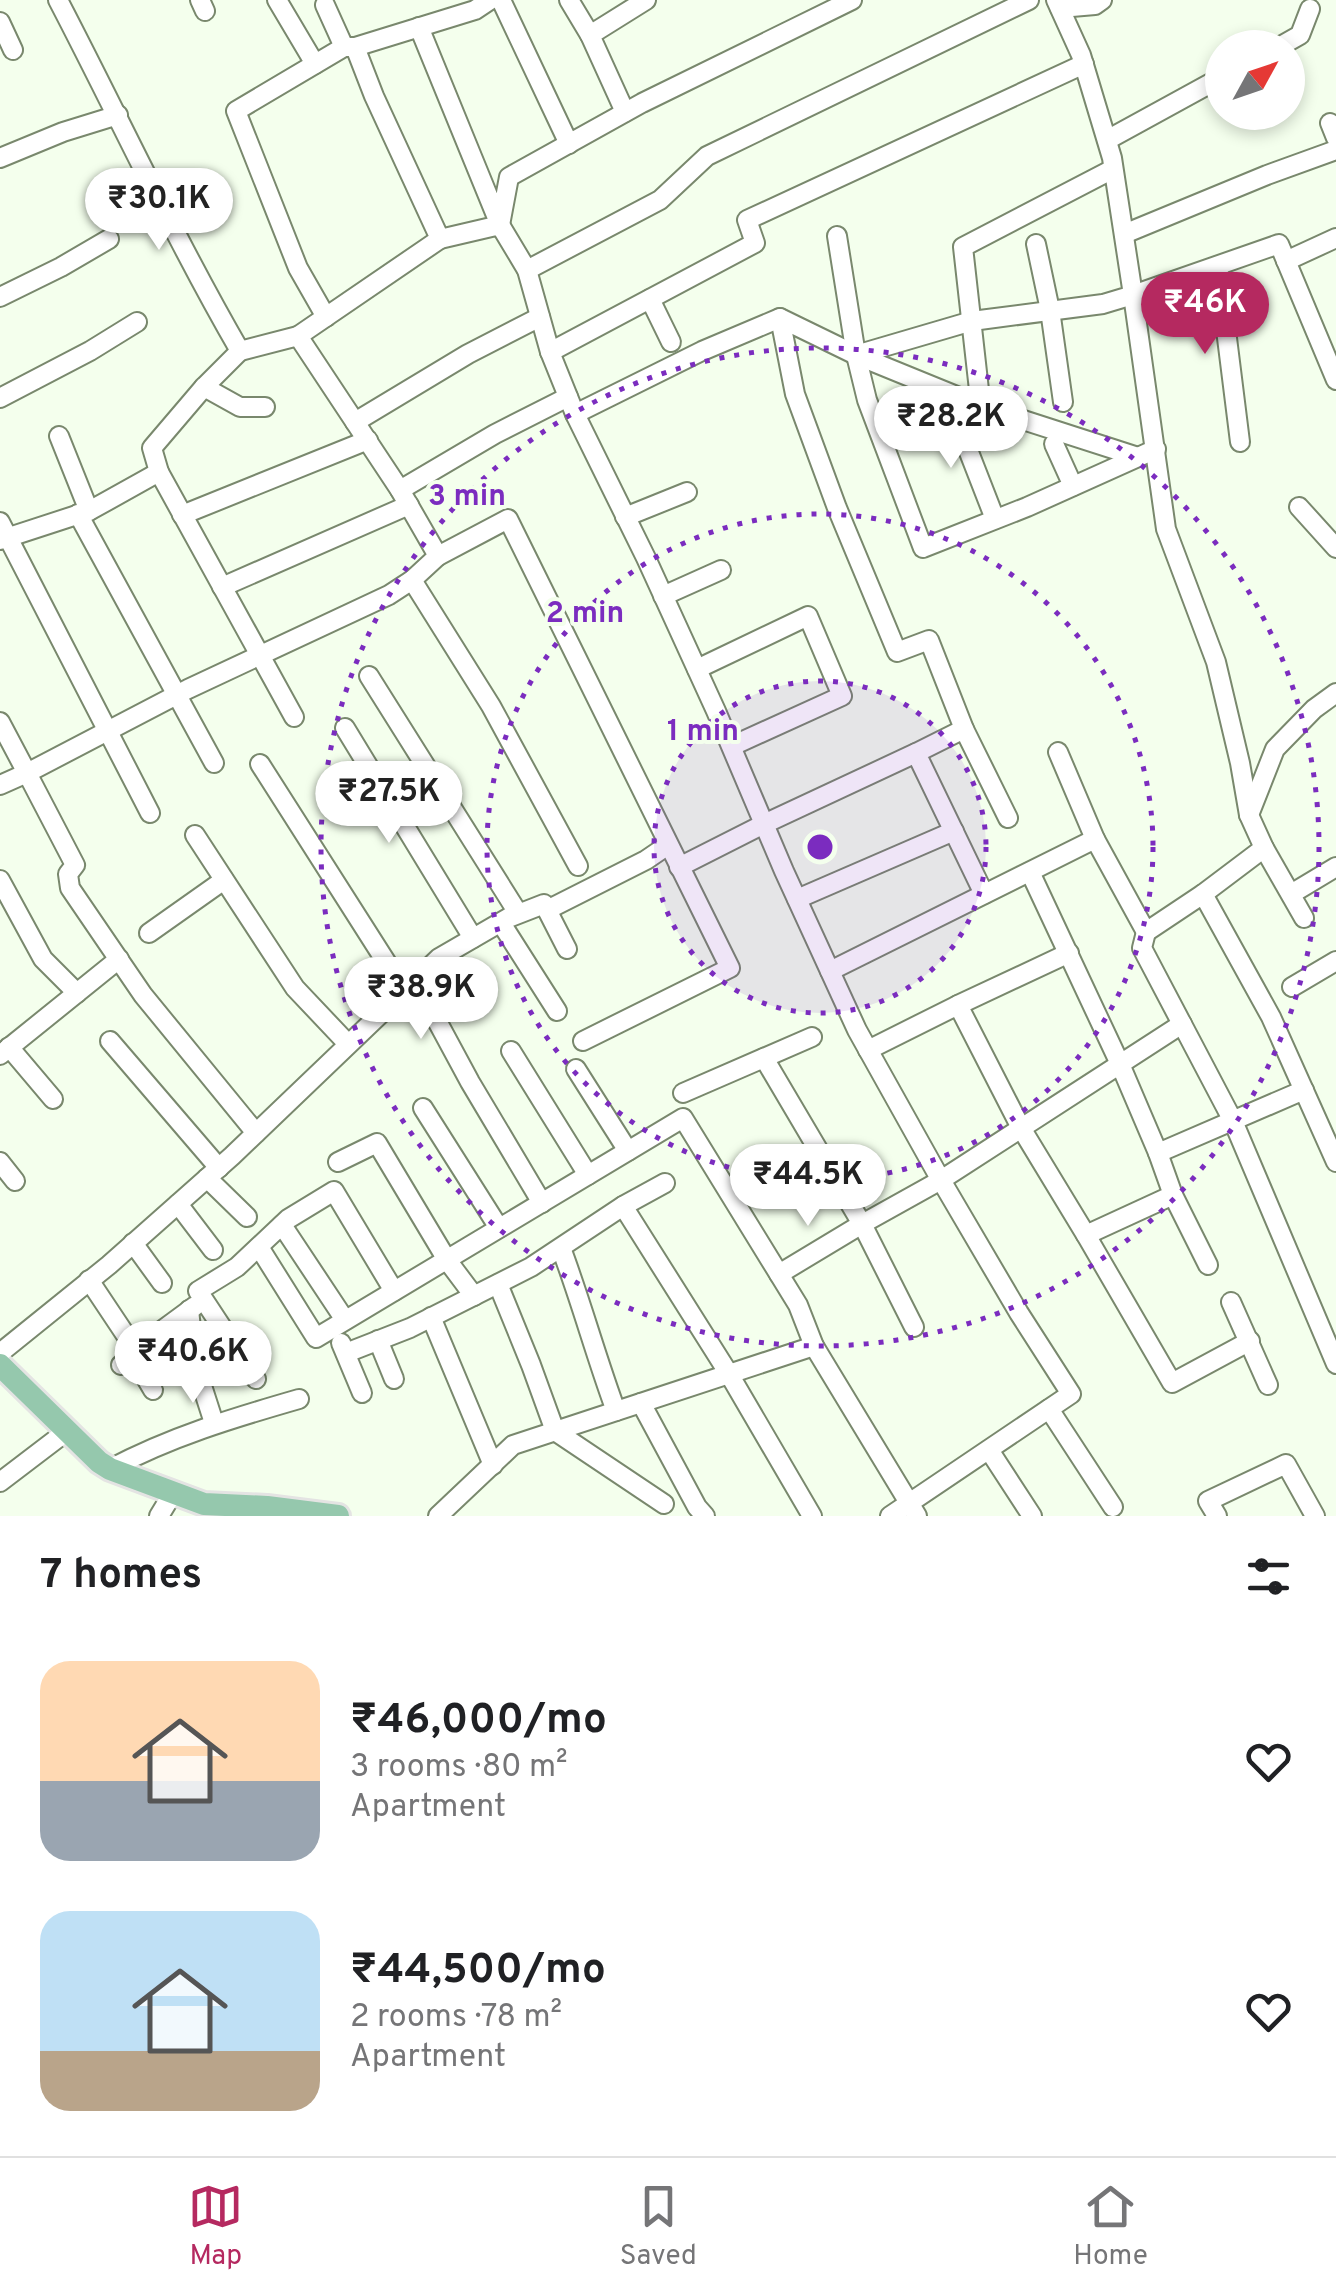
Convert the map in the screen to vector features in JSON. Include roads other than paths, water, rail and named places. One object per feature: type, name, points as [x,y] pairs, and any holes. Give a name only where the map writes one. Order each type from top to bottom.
[{"type":"main road","points":[[0,1365],[110,1469],[210,1510],[266,1507],[338,1516]]},
{"type":"street","points":[[58,0],[196,274],[240,351]]},
{"type":"street","points":[[277,0],[315,64]]},
{"type":"street","points":[[326,317],[298,268],[236,111],[350,47],[475,10],[490,0]]},
{"type":"street","points":[[501,0],[569,144]]},
{"type":"street","points":[[569,0],[590,35],[625,112]]},
{"type":"street","points":[[590,35],[646,0]]},
{"type":"street","points":[[500,224],[509,177],[625,112],[852,0]]},
{"type":"street","points":[[527,270],[660,200],[707,156],[1030,0]]},
{"type":"street","points":[[1102,0],[1096,5],[1058,4],[1084,64],[1114,169],[1133,296],[1147,453],[1166,529],[1216,662],[1249,815],[1304,918]]},
{"type":"street","points":[[325,5],[350,47],[440,239]]},
{"type":"street","points":[[1302,30],[1310,9]]},
{"type":"street","points":[[0,22],[13,50]]},
{"type":"street","points":[[419,27],[500,224],[527,270],[550,352],[571,406],[697,669],[830,971],[868,1050],[940,1180],[1071,1394],[988,1450],[913,1510],[890,1516]]},
{"type":"street","points":[[550,352],[755,242],[747,220],[1084,64]]},
{"type":"street","points":[[1106,140],[1205,86]]},
{"type":"street","points":[[0,158],[118,114]]},
{"type":"street","points":[[1124,234],[1336,150]]},
{"type":"street","points":[[980,390],[963,247],[1114,169]]},
{"type":"street","points":[[294,716],[159,472],[152,448],[240,351],[298,336],[440,239],[500,224]]},
{"type":"street","points":[[837,236],[866,400],[922,548],[1147,453]]},
{"type":"street","points":[[0,297],[110,238]]},
{"type":"street","points":[[1286,261],[1336,238]]},
{"type":"street","points":[[1036,244],[1063,402]]},
{"type":"street","points":[[856,355],[972,320],[1103,304],[1279,244],[1336,380]]},
{"type":"street","points":[[1218,266],[1240,442]]},
{"type":"street","points":[[650,299],[671,342]]},
{"type":"street","points":[[356,422],[468,354],[540,317]]},
{"type":"street","points":[[222,587],[404,497],[496,434],[780,318],[856,355],[986,408],[1147,453]]},
{"type":"street","points":[[780,318],[795,394],[897,652],[929,640],[964,729],[1008,818]]},
{"type":"street","points":[[0,398],[137,322]]},
{"type":"street","points":[[298,336],[368,440],[438,556]]},
{"type":"street","points":[[204,387],[240,407],[265,407]]},
{"type":"street","points":[[951,406],[995,519]]},
{"type":"street","points":[[59,436],[83,512],[214,763]]},
{"type":"street","points":[[182,515],[368,440]]},
{"type":"street","points":[[1054,444],[1073,486]]},
{"type":"street","points":[[150,812],[2,533],[83,512],[159,472]]},
{"type":"street","points":[[626,517],[687,492]]},
{"type":"street","points":[[1299,507],[1336,548]]},
{"type":"street","points":[[0,786],[177,695],[389,594],[412,580],[438,556],[508,519],[730,968],[583,1040]]},
{"type":"street","points":[[663,596],[721,570]]},
{"type":"street","points":[[412,580],[492,706],[578,866]]},
{"type":"street","points":[[697,669],[808,616],[842,696],[732,746]]},
{"type":"street","points":[[369,676],[518,914]]},
{"type":"street","points":[[1249,815],[1275,749],[1336,693]]},
{"type":"street","points":[[0,722],[75,865],[68,874],[70,888],[144,995],[256,1133]]},
{"type":"street","points":[[344,728],[473,938]]},
{"type":"street","points":[[679,867],[964,729]]},
{"type":"street","points":[[1058,752],[1095,840],[1146,932]]},
{"type":"street","points":[[916,753],[984,894]]},
{"type":"street","points":[[260,764],[409,985],[542,1202]]},
{"type":"street","points":[[797,899],[954,830]]},
{"type":"street","points":[[195,835],[295,988],[348,1044]]},
{"type":"street","points":[[830,971],[1095,840]]},
{"type":"street","points":[[548,910],[668,845]]},
{"type":"street","points":[[1264,848],[1146,932],[1142,948],[1233,1120],[1336,1364]]},
{"type":"street","points":[[1291,894],[1336,867]]},
{"type":"street","points":[[1030,872],[1120,1064],[1173,1195],[1208,1264]]},
{"type":"street","points":[[0,880],[43,958],[77,993]]},
{"type":"street","points":[[149,934],[224,880]]},
{"type":"street","points":[[1203,894],[1271,1016],[1335,1159]]},
{"type":"street","points":[[0,1352],[213,1173],[439,958],[544,904],[567,949]]},
{"type":"street","points":[[501,923],[557,1012]]},
{"type":"street","points":[[868,1050],[1069,953]]},
{"type":"street","points":[[53,1099],[5,1051],[119,960]]},
{"type":"street","points":[[1292,987],[1336,961]]},
{"type":"street","points":[[958,1005],[1022,1128],[1172,1383],[1250,1340]]},
{"type":"street","points":[[779,1274],[940,1180],[1182,1024]]},
{"type":"street","points":[[683,1093],[812,1037]]},
{"type":"street","points":[[110,1040],[247,1217]]},
{"type":"street","points":[[511,1051],[588,1175]]},
{"type":"street","points":[[764,1058],[862,1224],[914,1328]]},
{"type":"street","points":[[576,1068],[628,1152]]},
{"type":"street","points":[[1158,1153],[1304,1090]]},
{"type":"street","points":[[423,1108],[500,1228]]},
{"type":"street","points":[[259,1247],[316,1338],[683,1118],[798,1305],[814,1346],[913,1510]]},
{"type":"street","points":[[338,1162],[376,1143],[446,1260],[474,1296]]},
{"type":"street","points":[[0,1162],[15,1181]]},
{"type":"street","points":[[346,1353],[432,1317],[531,1267],[665,1183]]},
{"type":"street","points":[[214,1423],[196,1364],[198,1291],[238,1267],[288,1219],[334,1191],[394,1291]]},
{"type":"street","points":[[1086,1235],[1173,1195]]},
{"type":"street","points":[[178,1204],[213,1250]]},
{"type":"street","points":[[624,1206],[812,1516]]},
{"type":"street","points":[[282,1225],[340,1323],[346,1353],[362,1393]]},
{"type":"street","points":[[133,1243],[162,1283]]},
{"type":"street","points":[[561,1248],[616,1411]]},
{"type":"street","points":[[90,1280],[126,1334]]},
{"type":"street","points":[[498,1284],[555,1431],[664,1504]]},
{"type":"street","points":[[1231,1302],[1268,1384]]},
{"type":"street","points":[[152,1390],[127,1360],[196,1304]]},
{"type":"street","points":[[196,1304],[256,1379]]},
{"type":"street","points":[[432,1317],[492,1465]]},
{"type":"street","points":[[378,1340],[394,1379]]},
{"type":"street","points":[[438,1516],[513,1444],[814,1346]]},
{"type":"street","points":[[110,1469],[214,1423],[299,1399]]},
{"type":"street","points":[[641,1403],[705,1516]]},
{"type":"street","points":[[1049,1409],[1112,1507]]},
{"type":"street","points":[[0,1482],[67,1431]]},
{"type":"street","points":[[988,1450],[1032,1516]]},
{"type":"street","points":[[1216,1516],[1208,1501],[1286,1464],[1315,1516]]},
{"type":"street","points":[[159,1516],[173,1493]]}]
